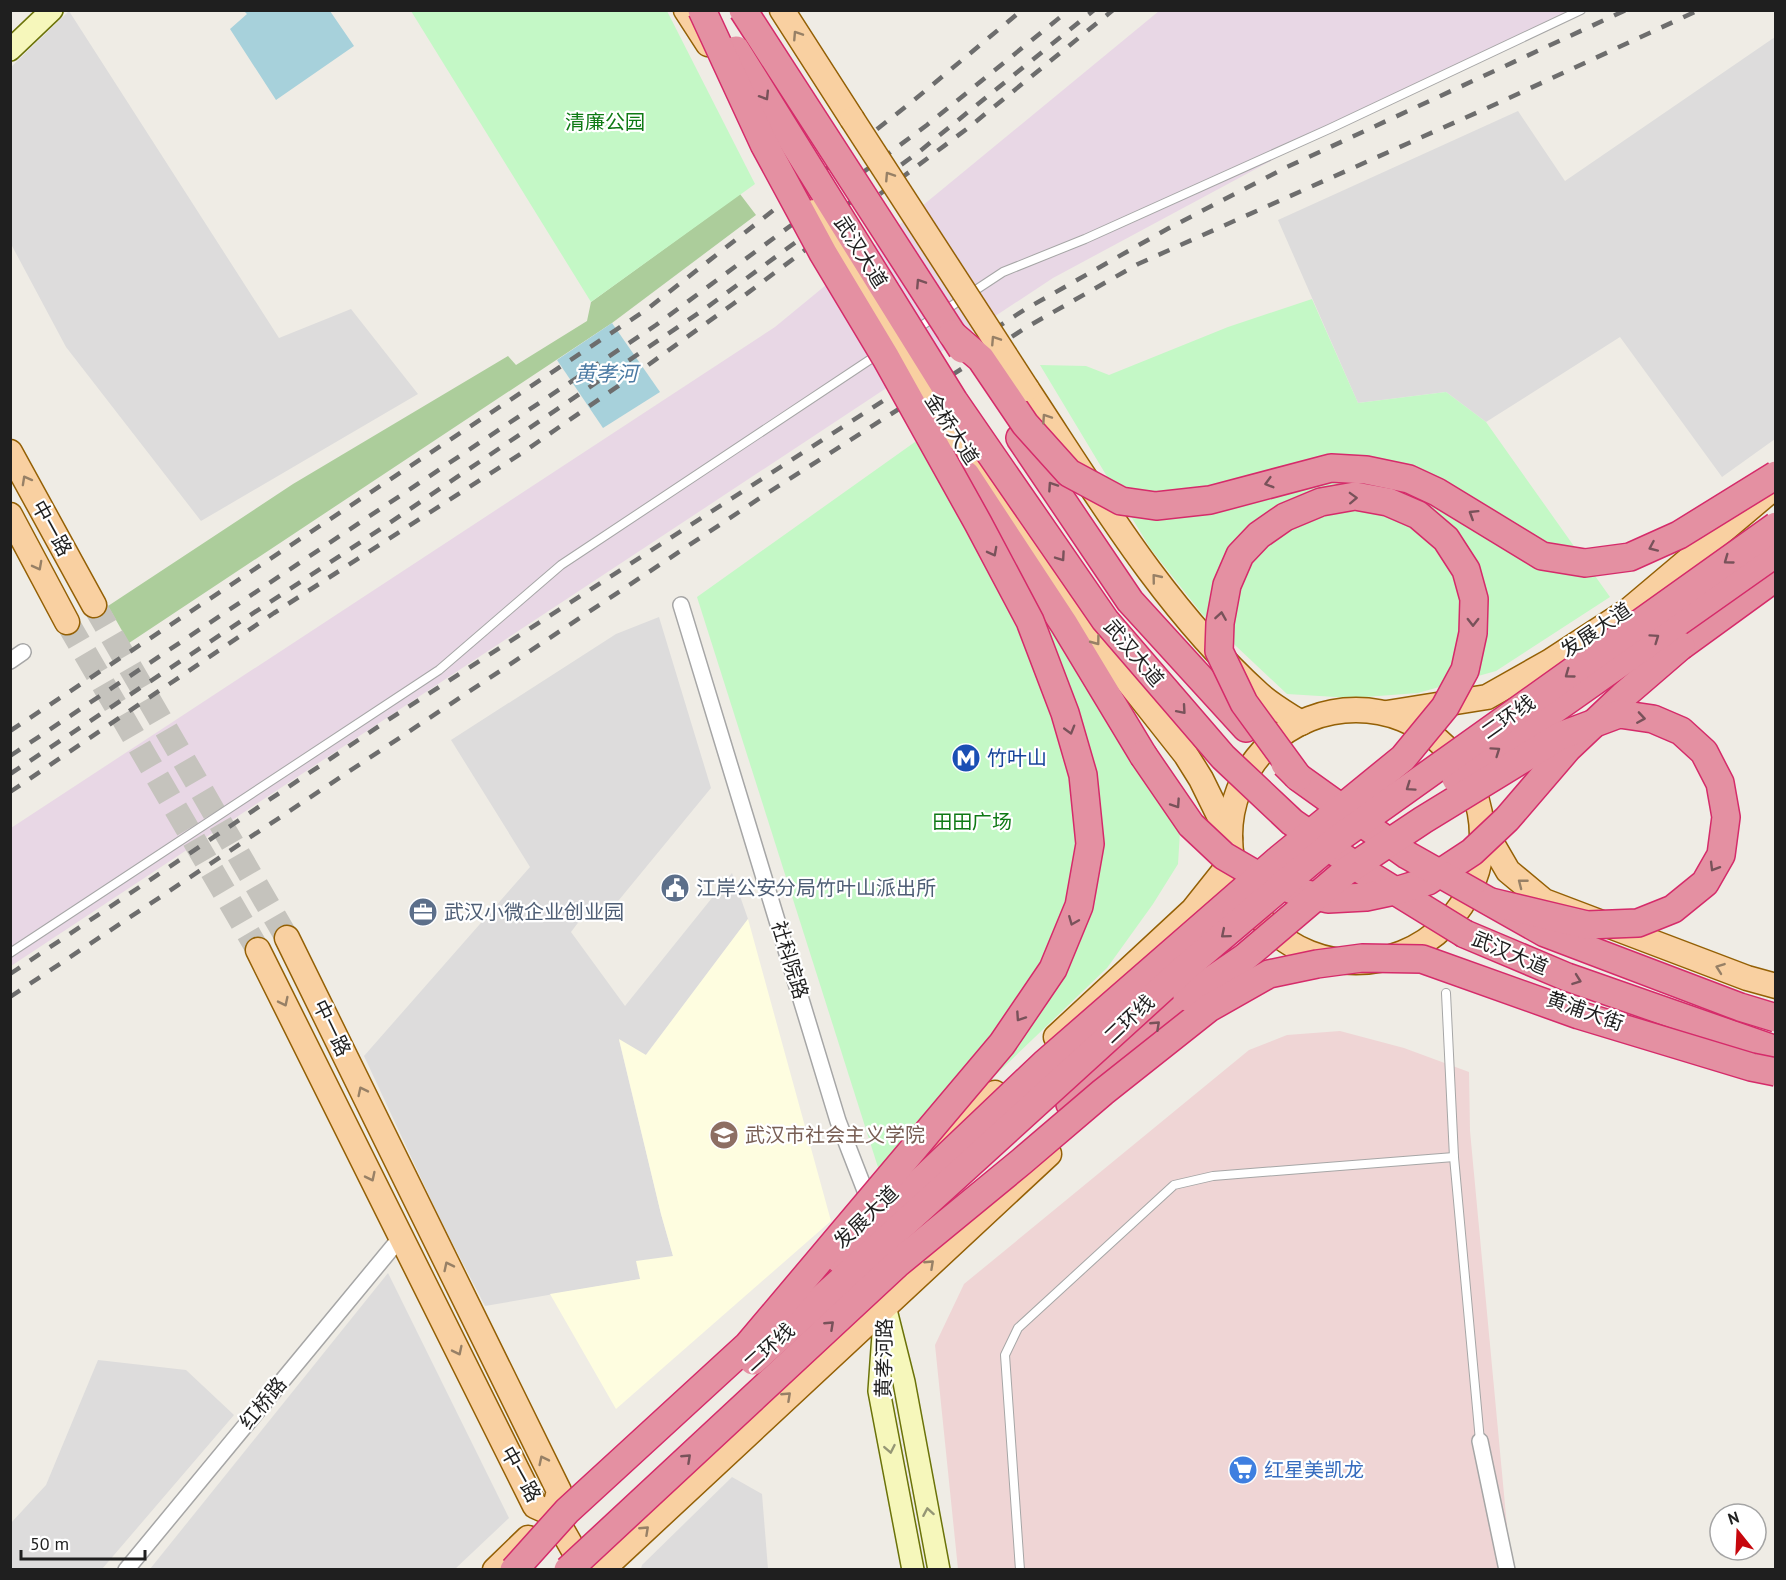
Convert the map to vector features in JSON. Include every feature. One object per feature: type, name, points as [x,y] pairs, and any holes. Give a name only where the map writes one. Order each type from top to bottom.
[{"type":"highway","points":[[702,10],[764,144],[822,253],[886,358],[1030,621],[1065,713],[1083,775],[1090,844],[1079,906],[1053,969],[1002,1044],[748,1345]]},
{"type":"highway","name":"武汉大道","points":[[712,10],[908,329],[992,457],[1105,620],[1230,764],[1292,822],[1366,873],[1465,934],[1567,977],[1776,1050]]},
{"type":"highway","name":"武汉大道","points":[[743,10],[952,334],[1130,601],[1246,728],[1298,777],[1407,855],[1545,933],[1740,1007],[1776,1018]]},
{"type":"highway","points":[[952,334],[981,359],[1025,424],[1069,473],[1121,501],[1156,506],[1210,500],[1330,468],[1366,470],[1409,479],[1437,492],[1542,556],[1585,563],[1630,557],[1679,535],[1776,475]]},
{"type":"highway","points":[[886,358],[985,502],[1064,624],[1143,755],[1191,825],[1224,856],[1260,877],[1295,891],[1328,899],[1366,897],[1428,881],[1472,852],[1507,819],[1568,748],[1623,696],[1681,646],[1776,577]]},
{"type":"highway","points":[[514,1569],[567,1511],[748,1345],[1044,1064],[1278,860],[1403,758],[1445,707],[1465,670],[1473,633],[1474,599],[1466,570],[1446,539],[1418,515],[1388,502],[1355,496],[1321,502],[1285,517],[1259,534],[1240,555],[1227,585],[1220,623],[1219,651],[1244,703],[1298,777]]},
{"type":"highway","name":"二环线","points":[[528,1569],[700,1409],[1185,968],[1336,840],[1776,526]]},
{"type":"highway","name":"二环线","points":[[568,1569],[1187,997],[1357,850],[1776,553]]},
{"type":"highway","points":[[1187,997],[1244,958],[1345,872],[1423,820],[1560,736],[1619,714],[1653,719],[1681,731],[1704,752],[1720,783],[1726,817],[1721,855],[1705,883],[1673,909],[1638,922],[1587,925],[1491,903]]},
{"type":"highway","points":[[897,1264],[1102,1092],[1209,1008],[1269,974],[1362,958],[1422,959],[1579,1015],[1776,1073]]},
{"type":"main road","points":[[10,50],[52,10]]},
{"type":"main road","name":"金桥大道","points":[[686,10],[956,437],[1092,636],[1186,755],[1201,779],[1231,850],[1242,890],[1258,916],[1281,937],[1308,953],[1337,961]]},
{"type":"main road","points":[[782,10],[1027,389],[1135,551],[1202,634],[1260,695],[1300,723]]},
{"type":"main road","name":"中一路","points":[[10,452],[94,605]]},
{"type":"main road","name":"发展大道","points":[[1387,713],[1487,697],[1549,662],[1629,610],[1776,486]]},
{"type":"main road","name":"中一路","points":[[10,515],[68,622]]},
{"type":"main road","points":[[1477,796],[1776,587]]},
{"type":"main road","points":[[602,1569],[1071,1133],[1174,1048],[1226,1010],[1289,976],[1337,961],[1366,962],[1393,957],[1424,943],[1450,921],[1469,893],[1481,861],[1483,828],[1477,796],[1457,759],[1426,730],[1387,713],[1343,710],[1300,723],[1271,743],[1248,770],[1234,804],[1231,850]]},
{"type":"main road","points":[[1483,828],[1508,872],[1544,901],[1747,978],[1776,986]]},
{"type":"main road","name":"发展大道","points":[[495,1569],[696,1381],[969,1117],[1193,910],[1231,850]]},
{"type":"main road","name":"中一路","points":[[258,950],[535,1506],[553,1514],[559,1491],[287,938]]},
{"type":"main road","name":"黄浦大街","points":[[1393,957],[1430,958],[1454,965],[1576,1008],[1776,1073]]},
{"type":"main road","points":[[872,1210],[885,1306]]},
{"type":"main road","name":"黄孝河路","points":[[885,1306],[879,1391],[914,1569]]},
{"type":"main road","name":"黄孝河路","points":[[885,1306],[904,1382],[939,1569]]},
{"type":"main road","points":[[553,1514],[585,1569]]},
{"type":"street","name":"社科院路","points":[[681,605],[838,1121],[872,1210]]},
{"type":"street","name":"红桥路","points":[[126,1569],[401,1237]]},
{"type":"street","points":[[1480,1441],[1507,1569]]},
{"type":"lane","points":[[10,954],[439,670],[561,565],[1003,272],[1096,234],[1329,129],[1581,10]]},
{"type":"lane","points":[[1446,993],[1454,1157],[1480,1441]]},
{"type":"lane","points":[[1020,1569],[1005,1355],[1018,1329],[1174,1185],[1213,1176],[1454,1157]]},
{"type":"shaded area","points":[[69,11],[279,338],[351,309],[418,394],[201,521],[66,347],[11,244],[11,67]]},
{"type":"shaded area","points":[[1159,11],[1583,11],[1289,151],[1053,278],[11,966],[11,828],[775,327]]},
{"type":"shaded area","points":[[1775,37],[1775,439],[1722,477],[1620,337],[1486,422],[1446,392],[1358,403],[1278,220],[1518,111],[1565,181]]},
{"type":"shaded area","points":[[659,617],[711,788],[605,917],[593,903],[571,932],[625,1006],[732,873],[748,919],[645,1056],[619,1040],[673,1256],[640,1279],[485,1306],[440,1219],[364,1056],[530,867],[451,740],[616,634]]},
{"type":"shaded area","name":"武汉市社会主义学院","points":[[748,919],[831,1221],[616,1409],[550,1294],[640,1279],[636,1261],[673,1256],[619,1039],[646,1055]]},
{"type":"shaded area","points":[[1340,1031],[1404,1048],[1469,1072],[1470,1131],[1511,1569],[958,1569],[935,1345],[964,1284],[1249,1050],[1287,1035]]},
{"type":"shaded area","points":[[388,1273],[509,1518],[455,1569],[150,1569]]},
{"type":"shaded area","points":[[98,1360],[186,1370],[234,1415],[102,1569],[11,1569],[11,1523],[46,1485]]},
{"type":"shaded area","points":[[732,1477],[762,1494],[768,1569],[641,1569],[642,1565]]},
{"type":"green space","name":"清廉公园","points":[[411,11],[667,11],[755,184],[591,302]]},
{"type":"green space","points":[[740,194],[756,215],[612,323],[129,643],[108,606],[293,484],[508,356],[516,365],[587,321],[591,302]]},
{"type":"green space","points":[[1312,299],[1358,403],[1446,392],[1486,422],[1610,597],[1496,671],[1418,693],[1352,698],[1287,694],[1202,614],[1150,548],[1040,365],[1086,366],[1109,375],[1228,327]]},
{"type":"green space","name":"田田广场","points":[[936,427],[1107,666],[1158,754],[1181,815],[1178,864],[1153,904],[1107,968],[883,1183],[697,597]]},
{"type":"water","points":[[244,11],[330,11],[354,46],[276,100],[230,29],[247,14]]},
{"type":"water","name":"黄孝河","points":[[612,323],[660,392],[603,428],[557,360]]},
{"type":"tunnel","points":[[94,605],[287,938]]},
{"type":"tunnel","points":[[67,622],[258,950]]},
{"type":"railway","points":[[10,731],[646,310],[913,101],[1022,10]]},
{"type":"railway","points":[[10,756],[656,325],[927,125],[1069,10]]},
{"type":"railway","points":[[10,774],[388,524],[706,308],[920,151],[1094,10]]},
{"type":"railway","points":[[10,792],[274,613],[522,453],[644,368],[968,128],[1113,10]]},
{"type":"railway","points":[[10,974],[388,720],[1024,310],[1169,228],[1287,167],[1626,10]]},
{"type":"railway","points":[[10,997],[766,494],[1027,327],[1138,264],[1496,104],[1699,10]]},
{"type":"place","name":"竹叶山","points":[[966,758]]},
{"type":"place","name":"江岸公安分局竹叶山派出所","points":[[675,888]]},
{"type":"place","name":"武汉小微企业创业园","points":[[423,912]]},
{"type":"place","name":"武汉市社会主义学院","points":[[724,1135]]},
{"type":"place","name":"红星美凯龙","points":[[1243,1470]]}]
